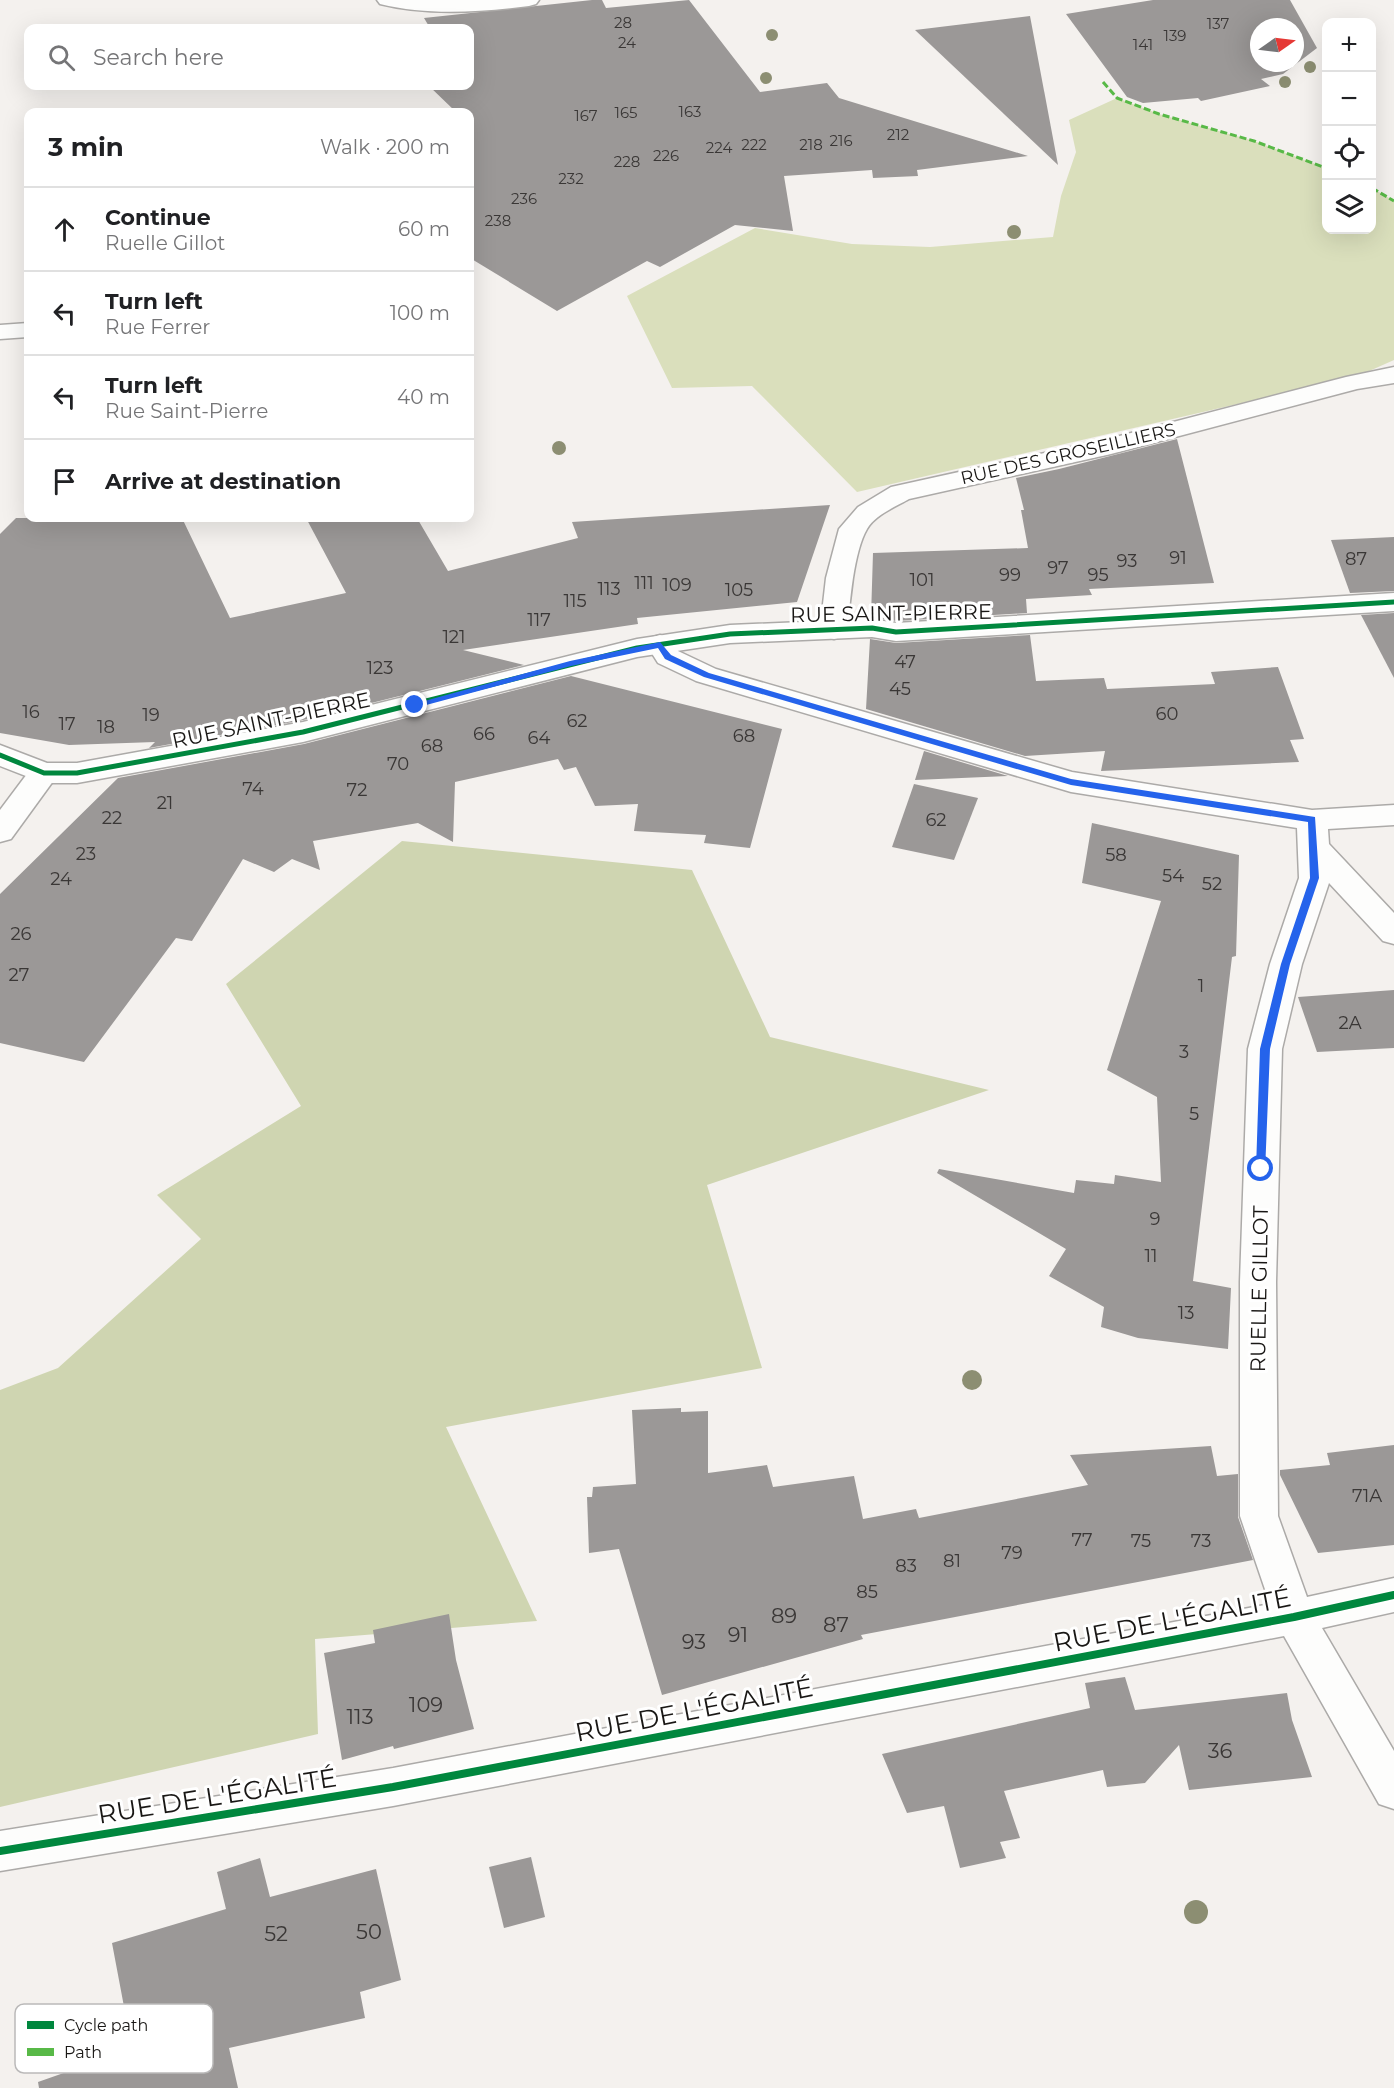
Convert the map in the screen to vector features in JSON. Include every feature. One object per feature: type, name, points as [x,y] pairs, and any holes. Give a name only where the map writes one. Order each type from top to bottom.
[{"type":"street","points":[[387,0],[414,5],[453,7],[529,0]]},
{"type":"street","points":[[0,332],[24,330]]},
{"type":"street","name":"RUE DES GROSEILLIERS","points":[[834,630],[835,602],[854,528],[873,508],[900,493],[1111,446],[1355,382],[1394,375]]},
{"type":"street","name":"RUE SAINT-PIERRE","points":[[44,773],[77,773],[303,732],[570,664],[660,644],[730,634],[872,628],[896,632],[1394,602]]},
{"type":"street","points":[[660,644],[668,657],[706,675],[1071,782],[1313,833],[1394,815]]},
{"type":"street","points":[[0,755],[44,773],[0,832]]},
{"type":"street","points":[[1313,833],[1394,933]]},
{"type":"street","name":"RUELLE GILLOT","points":[[1313,833],[1315,878],[1286,964],[1265,1049],[1258,1282],[1259,1516],[1294,1617],[1394,1790]]},
{"type":"street","name":"RUE DE L'ÉGALITÉ","points":[[0,1851],[393,1787],[1294,1617],[1394,1595]]},
{"type":"green space","points":[[1117,98],[1159,114],[1254,141],[1322,166],[1322,234],[1376,234],[1376,190],[1394,201],[1394,360],[1358,376],[857,492],[752,386],[672,388],[627,296],[755,228],[852,244],[930,247],[1053,237],[1061,196],[1076,152],[1069,120]]},
{"type":"green space","points":[[402,841],[692,870],[770,1037],[989,1090],[707,1185],[762,1368],[446,1427],[537,1621],[315,1639],[318,1734],[0,1807],[0,1390],[58,1368],[201,1239],[157,1195],[301,1106],[226,984]]},
{"type":"building","points":[[592,0],[602,0],[606,8],[689,0],[760,92],[827,83],[839,98],[1028,156],[917,170],[918,176],[873,178],[872,170],[784,176],[793,231],[735,225],[660,267],[647,261],[557,311],[474,260],[474,108],[452,108],[433,90],[474,90],[474,24],[428,24],[424,18]]},
{"type":"building","points":[[1153,0],[1290,0],[1300,18],[1250,18],[1250,72],[1286,72],[1261,79],[1270,86],[1201,101],[1198,98],[1143,103],[1127,97],[1066,14]]},
{"type":"building","points":[[1030,16],[1058,165],[915,30]]},
{"type":"building","points":[[1304,25],[1317,48],[1304,58]]},
{"type":"building","points":[[1177,439],[1214,583],[1089,589],[1092,595],[1026,599],[1027,613],[896,621],[871,617],[873,553],[1028,548],[1021,510],[1024,510],[1016,478]]},
{"type":"building","points":[[830,505],[797,602],[637,618],[638,624],[463,650],[524,665],[303,720],[149,748],[155,742],[69,745],[0,733],[0,534],[16,518],[24,518],[24,522],[184,522],[230,618],[346,593],[308,522],[419,522],[448,571],[578,538],[572,522]]},
{"type":"building","points":[[1394,537],[1394,591],[1350,593],[1331,540]]},
{"type":"building","points":[[1394,613],[1394,678],[1361,615]]},
{"type":"building","points":[[1030,635],[1036,681],[1104,678],[1107,689],[1215,684],[1211,672],[1278,667],[1304,739],[1290,740],[1299,762],[1101,771],[1105,751],[1025,756],[866,709],[870,639],[896,643]]},
{"type":"building","points":[[571,676],[782,729],[750,848],[704,843],[706,835],[634,831],[638,804],[595,806],[576,767],[564,770],[558,759],[455,782],[453,842],[418,823],[313,841],[320,870],[292,859],[274,872],[243,859],[192,941],[176,938],[84,1062],[0,1043],[0,894],[118,778],[304,744]]},
{"type":"building","points":[[924,751],[1008,776],[915,780]]},
{"type":"building","points":[[914,784],[978,798],[954,860],[892,847]]},
{"type":"building","points":[[1092,823],[1239,855],[1236,956],[1232,957],[1193,1281],[1231,1288],[1228,1349],[1138,1338],[1101,1327],[1104,1307],[1049,1276],[1066,1249],[937,1173],[939,1169],[1074,1193],[1076,1180],[1114,1184],[1115,1175],[1161,1182],[1157,1097],[1107,1070],[1161,901],[1082,883]]},
{"type":"building","points":[[1394,990],[1394,1048],[1317,1052],[1298,997]]},
{"type":"building","points":[[681,1408],[681,1412],[708,1411],[708,1473],[767,1465],[773,1487],[854,1476],[863,1519],[916,1509],[919,1518],[1088,1485],[1070,1455],[1211,1446],[1217,1476],[1238,1474],[1238,1517],[1253,1560],[861,1635],[863,1639],[662,1695],[619,1549],[589,1553],[587,1497],[592,1497],[593,1487],[636,1484],[632,1410]]},
{"type":"building","points":[[1394,1445],[1394,1545],[1318,1553],[1280,1475],[1280,1470],[1330,1465],[1327,1453]]},
{"type":"building","points":[[449,1614],[456,1660],[474,1729],[394,1749],[393,1746],[342,1760],[324,1653],[375,1643],[373,1630]]},
{"type":"building","points":[[1125,1677],[1135,1710],[1287,1693],[1292,1720],[1312,1777],[1189,1790],[1179,1745],[1145,1783],[1107,1787],[1103,1770],[1004,1791],[1020,1838],[1000,1842],[1006,1858],[960,1868],[944,1806],[907,1813],[882,1754],[1090,1708],[1085,1683]]},
{"type":"building","points":[[531,1857],[545,1917],[504,1928],[489,1867]]},
{"type":"building","points":[[260,1858],[270,1897],[376,1869],[401,1980],[360,1992],[365,2018],[229,2048],[238,2088],[39,2088],[38,2082],[64,2073],[213,2073],[213,2004],[124,2004],[112,1943],[226,1909],[217,1872]]},
{"type":"marked path","points":[[1103,82],[1117,98],[1159,114],[1254,141],[1322,166]]},
{"type":"marked path","points":[[1376,190],[1394,201]]},
{"type":"cycle path","points":[[0,755],[44,773],[77,773],[303,732],[637,648],[730,634],[872,628],[896,632],[1394,602]]},
{"type":"cycle path","points":[[0,1851],[393,1787],[1294,1617],[1394,1595]]},
{"type":"route","points":[[415,705],[570,664],[660,644],[668,657],[706,675],[1071,782],[1312,819],[1315,878],[1286,964],[1265,1049],[1261,1169]]}]
